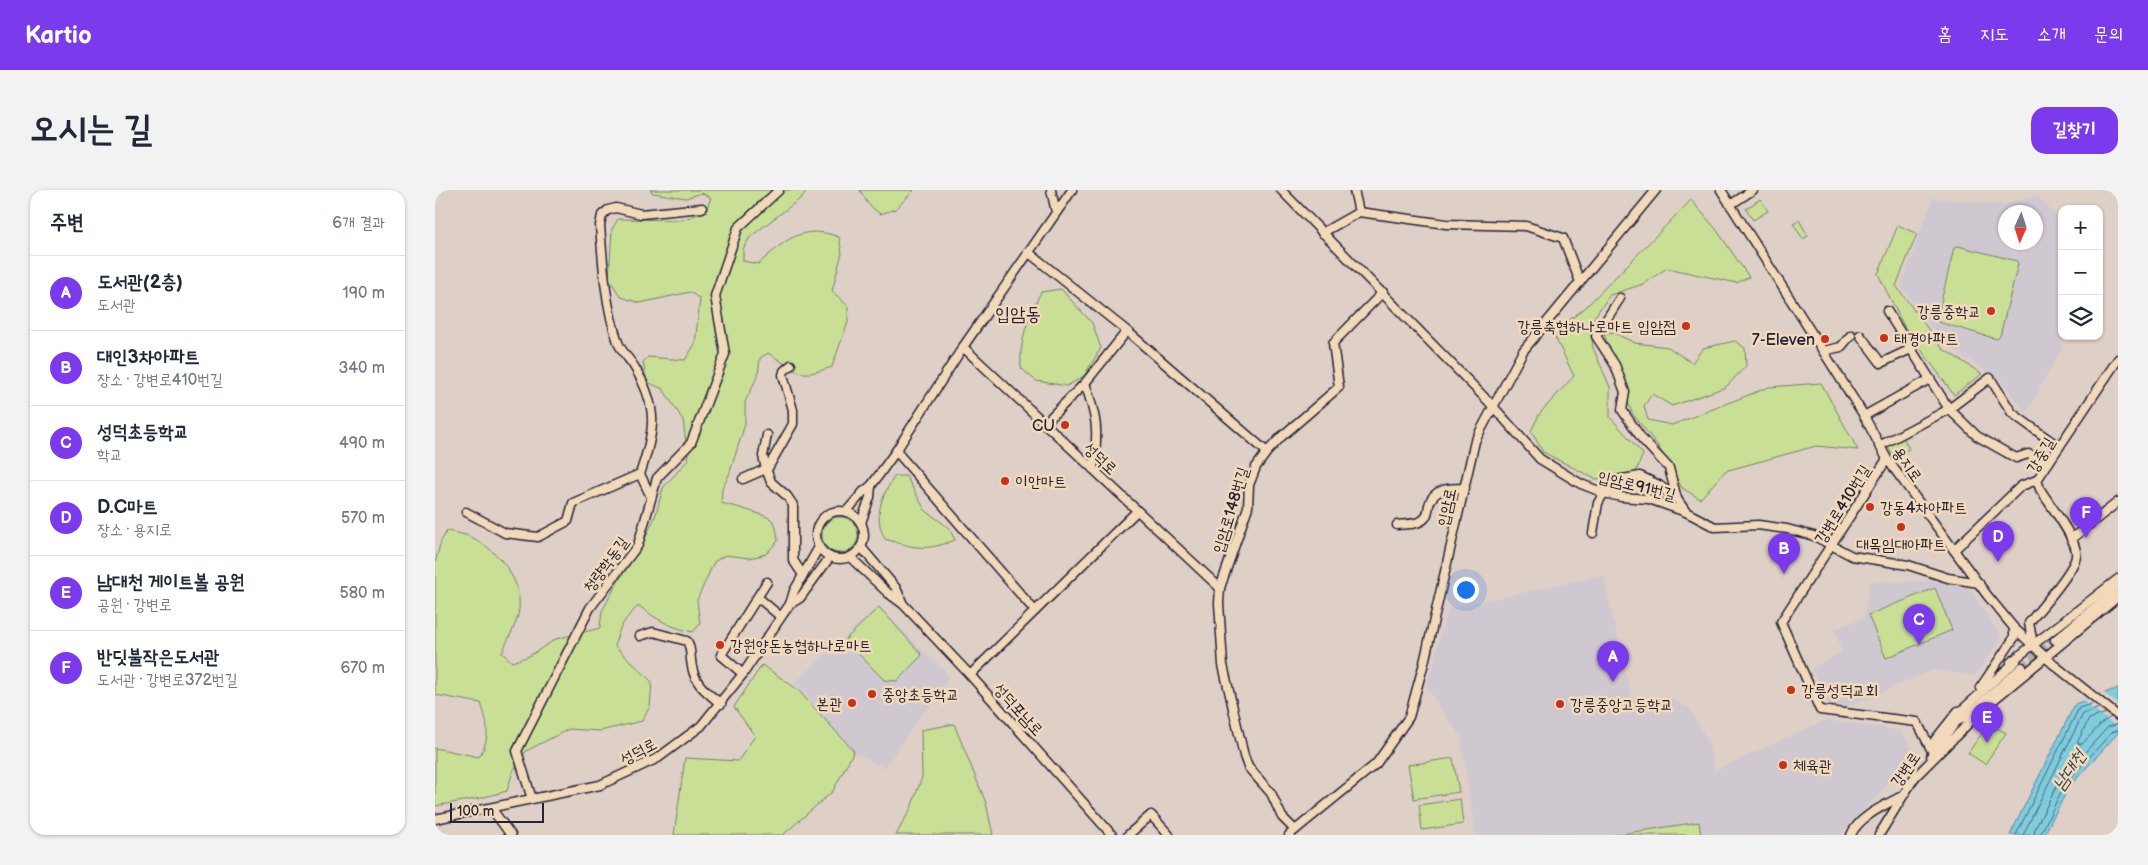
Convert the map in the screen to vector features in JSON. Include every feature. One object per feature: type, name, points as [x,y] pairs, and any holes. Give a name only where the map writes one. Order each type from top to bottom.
[{"type":"street","name":"청량학동길","points":[[532,799],[517,751],[590,608],[638,545],[657,478],[691,442],[725,354],[715,296],[738,228],[779,190]]},
{"type":"street","points":[[1051,190],[1056,212]]},
{"type":"street","points":[[845,512],[871,486],[896,451],[963,347],[1072,190]]},
{"type":"street","points":[[1281,190],[1492,405]]},
{"type":"street","points":[[1354,190],[1359,212]]},
{"type":"street","name":"입암로","points":[[1292,832],[1376,764],[1409,717],[1424,662],[1475,441],[1492,405],[1523,351],[1656,190]]},
{"type":"street","name":"용지로","points":[[1721,190],[1865,416],[1887,459],[1954,550],[2014,628],[2053,664],[2118,716]]},
{"type":"street","points":[[1730,205],[1753,190]]},
{"type":"street","points":[[651,497],[641,474],[651,445],[653,426],[650,401],[635,368],[618,345],[606,293],[600,225],[602,215],[608,210],[616,208],[641,214],[702,208]]},
{"type":"street","points":[[1322,233],[1359,212],[1446,224],[1526,226],[1563,238],[1580,282]]},
{"type":"street","points":[[1028,252],[1127,331],[1267,452]]},
{"type":"street","name":"입암로148번길","points":[[1292,832],[1282,817],[1271,793],[1248,767],[1244,756],[1223,665],[1219,604],[1220,588],[1248,507],[1249,485],[1256,467],[1267,452],[1339,387],[1333,343],[1383,292]]},
{"type":"street","points":[[1620,298],[1596,336],[1615,365],[1625,392],[1622,410],[1642,439],[1669,468],[1677,499],[1685,512]]},
{"type":"street","points":[[1887,311],[1949,409],[1977,436],[2016,458],[2028,454],[2049,462]]},
{"type":"street","points":[[1044,424],[1085,383],[1127,331]]},
{"type":"street","points":[[1823,351],[1841,347],[1851,335]]},
{"type":"street","points":[[1860,335],[1881,363],[1911,349]]},
{"type":"street","name":"성덕로","points":[[963,347],[1220,588]]},
{"type":"street","name":"강중길","points":[[2033,644],[2029,623],[2072,567],[2077,556],[2071,539],[2040,489],[2037,480],[2118,359]]},
{"type":"street","points":[[743,479],[766,469],[793,424],[793,410],[783,375],[786,368],[791,366]]},
{"type":"street","points":[[1879,446],[1949,409],[1990,378],[2013,413],[2059,447]]},
{"type":"street","points":[[1865,416],[1931,380]]},
{"type":"street","points":[[1085,383],[1096,416],[1098,440],[1093,469]]},
{"type":"street","name":"입암로91번길","points":[[1492,405],[1540,459],[1581,484],[1604,493],[1649,499],[1685,512],[1715,527],[1757,525],[1787,529],[1814,536],[1852,556],[1908,565],[1948,578],[1979,583]]},
{"type":"street","points":[[767,435],[763,456],[766,469],[771,482],[787,496],[793,505],[793,560],[803,576]]},
{"type":"street","points":[[896,451],[1035,611]]},
{"type":"street","name":"강변로410번길","points":[[1887,459],[1781,622],[1820,710],[1917,722],[1933,753]]},
{"type":"street","points":[[466,512],[505,533],[538,537],[568,521],[573,503],[641,474]]},
{"type":"street","points":[[1593,534],[1598,503],[1611,481],[1640,476],[1659,485],[1677,499]]},
{"type":"street","points":[[1954,550],[2021,486],[2037,480]]},
{"type":"street","points":[[861,523],[855,516],[845,512],[836,511],[828,515],[821,521],[817,529],[819,547],[830,556],[840,559],[850,557],[861,547],[864,539],[861,523],[870,497],[871,486]]},
{"type":"street","points":[[1397,525],[1421,521],[1425,518],[1431,499],[1440,491],[1465,488]]},
{"type":"street","points":[[2071,539],[2118,502]]},
{"type":"street","points":[[970,675],[1137,511]]},
{"type":"street","points":[[790,604],[794,591],[819,547]]},
{"type":"street","points":[[861,547],[896,588],[903,604]]},
{"type":"street","points":[[790,604],[801,598],[830,556]]},
{"type":"street","points":[[850,557],[888,593],[903,604]]},
{"type":"street","points":[[743,674],[721,656],[767,582]]},
{"type":"street","points":[[1933,753],[1935,740],[1981,687],[2033,644],[2117,583]]},
{"type":"street","points":[[2052,638],[2117,583]]},
{"type":"street","points":[[1914,778],[1985,707],[2118,597]]},
{"type":"street","points":[[755,602],[761,600],[781,617]]},
{"type":"street","name":"성덕로","points":[[435,819],[600,785],[658,758],[701,726],[721,704],[790,604]]},
{"type":"street","name":"성덕포남로","points":[[903,604],[970,675],[1112,835]]},
{"type":"street","points":[[1981,687],[2014,638],[2014,628]]},
{"type":"street","points":[[639,636],[653,632],[687,641],[691,648],[694,678],[702,688],[721,704]]},
{"type":"street","name":"강변로","points":[[1879,835],[1914,778],[1957,722],[1962,710],[2019,664]]},
{"type":"street","points":[[1851,835],[1853,830],[1867,817],[1903,796]]},
{"type":"street","points":[[491,808],[511,835]]},
{"type":"street","points":[[1128,835],[1151,814],[1169,835]]},
{"type":"shaded area","name":"강릉중학교","points":[[2037,196],[2058,218],[2058,340],[2063,340],[2062,348],[2026,413],[2001,381],[1942,342],[1901,286],[1933,198],[2004,205]]},
{"type":"shaded area","name":"강릉중앙고등학교","points":[[1603,575],[1632,700],[1668,697],[1689,708],[1708,741],[1714,771],[1826,720],[1899,730],[1912,748],[1878,796],[1840,835],[1475,835],[1461,737],[1426,687],[1448,609]]},
{"type":"shaded area","points":[[1937,581],[1967,586],[2002,638],[1974,676],[1933,670],[1840,710],[1829,704],[1811,668],[1842,652],[1834,630],[1864,617],[1870,582]]},
{"type":"shaded area","name":"중앙초등학교","points":[[878,606],[949,676],[933,705],[922,713],[885,768],[843,747],[825,724],[821,713],[795,683]]},
{"type":"green space","points":[[650,190],[807,190],[801,198],[750,237],[743,249],[743,261],[758,264],[785,242],[804,233],[826,233],[839,237],[842,253],[832,291],[848,306],[848,322],[832,367],[811,373],[803,373],[797,372],[768,353],[760,358],[758,375],[745,402],[745,424],[729,475],[722,489],[721,503],[771,519],[776,526],[778,541],[766,554],[750,558],[725,555],[714,562],[697,600],[700,624],[693,632],[664,622],[639,606],[626,619],[620,629],[615,646],[652,682],[650,706],[642,721],[600,731],[569,729],[526,751],[513,771],[507,791],[481,798],[435,806],[435,748],[479,757],[487,736],[481,703],[435,695],[435,563],[441,541],[447,531],[473,538],[483,544],[500,559],[513,577],[517,587],[519,609],[515,626],[502,653],[512,662],[529,656],[556,639],[600,628],[602,611],[619,580],[641,548],[656,514],[663,488],[688,460],[683,420],[663,389],[647,382],[643,362],[648,357],[685,360],[695,344],[700,299],[690,292],[640,303],[621,297],[609,279],[612,229],[618,219],[681,220],[705,212],[711,198],[702,193],[686,198],[653,193]]},
{"type":"green space","points":[[860,190],[914,190],[896,209],[880,214],[868,204]]},
{"type":"green space","points":[[1760,199],[1768,211],[1753,220],[1746,209]]},
{"type":"green space","points":[[1691,200],[1716,229],[1749,277],[1737,283],[1667,268],[1643,284],[1610,295],[1590,323],[1593,348],[1610,387],[1610,417],[1643,454],[1635,474],[1595,479],[1543,452],[1531,431],[1540,413],[1574,376],[1553,333],[1586,307]]},
{"type":"green space","points":[[1799,220],[1808,236],[1803,239],[1793,223]]},
{"type":"green space","points":[[1898,225],[1917,234],[1896,286],[1943,349],[1982,374],[1954,395],[1904,326],[1878,274]]},
{"type":"green space","points":[[1958,246],[2017,261],[2018,264],[2000,336],[1997,339],[1938,322],[1937,319],[1954,248]]},
{"type":"green space","points":[[1061,289],[1092,323],[1101,348],[1084,376],[1067,386],[1036,381],[1021,368],[1023,338],[1041,292]]},
{"type":"green space","points":[[1612,332],[1635,343],[1668,347],[1692,363],[1703,348],[1735,341],[1745,348],[1746,366],[1726,387],[1672,406],[1652,394],[1644,406],[1648,420],[1672,425],[1769,387],[1821,383],[1858,450],[1816,446],[1725,471],[1700,499],[1682,488],[1658,446],[1632,413],[1604,334]]},
{"type":"green space","points":[[1902,435],[1909,449],[1894,457],[1886,443]]},
{"type":"green space","points":[[895,476],[906,476],[925,510],[949,528],[955,540],[936,546],[920,547],[904,545],[885,539],[881,531],[880,507],[886,491]]},
{"type":"green space","points":[[840,517],[852,523],[858,535],[852,547],[840,553],[828,547],[822,535],[828,523]]},
{"type":"green space","points":[[1935,588],[1952,630],[1886,658],[1868,615]]},
{"type":"green space","points":[[879,607],[922,655],[897,681],[884,680],[845,640]]},
{"type":"green space","points":[[762,665],[797,689],[854,751],[833,791],[783,835],[674,835],[685,758],[738,761],[755,736],[734,707]]},
{"type":"green space","points":[[1989,723],[2006,733],[1985,764],[1968,753]]},
{"type":"green space","points":[[954,724],[986,803],[993,835],[896,835],[911,808],[922,777],[921,730]]},
{"type":"green space","points":[[1453,758],[1459,792],[1414,799],[1408,765]]},
{"type":"green space","points":[[1460,799],[1463,824],[1422,830],[1419,805]]},
{"type":"green space","points":[[1699,822],[1701,835],[1614,835]]},
{"type":"water","name":"남대천","points":[[2118,688],[2118,733],[2069,787],[2044,835],[2010,835],[2075,704]]},
{"type":"pier","points":[[2103,692],[2118,704],[2118,728],[2081,699]]},
{"type":"tunnel","points":[[2022,667],[2055,640]]},
{"type":"place","name":"강릉중학교","points":[[1991,311]]},
{"type":"place","name":"강릉축협하나로마트 입암점","points":[[1686,326]]},
{"type":"place","name":"태경아파트","points":[[1884,338]]},
{"type":"place","name":"7-Eleven","points":[[1825,339]]},
{"type":"place","name":"CU","points":[[1065,425]]},
{"type":"place","name":"이안마트","points":[[1005,481]]},
{"type":"place","name":"강동4차아파트","points":[[1870,507]]},
{"type":"place","name":"대목임대아파트","points":[[1901,527]]},
{"type":"place","name":"반딧불작은도서관","points":[[2086,538]]},
{"type":"place","name":"D.C마트","points":[[1998,562]]},
{"type":"place","name":"대인3차아파트","points":[[1784,574]]},
{"type":"place","name":"강원양돈농협하나로마트","points":[[720,645]]},
{"type":"place","name":"성덕초등학교","points":[[1919,645]]},
{"type":"place","name":"도서관(2층)","points":[[1613,682]]},
{"type":"place","name":"강릉성덕교회","points":[[1791,690]]},
{"type":"place","name":"중앙초등학교","points":[[872,694]]},
{"type":"place","name":"본관","points":[[852,703]]},
{"type":"place","name":"강릉중앙고등학교","points":[[1560,704]]},
{"type":"place","name":"남대천 게이트볼 공원","points":[[1987,743]]},
{"type":"place","name":"체육관","points":[[1783,765]]},
{"type":"district","name":"입암동","points":[[1018,313]]}]
